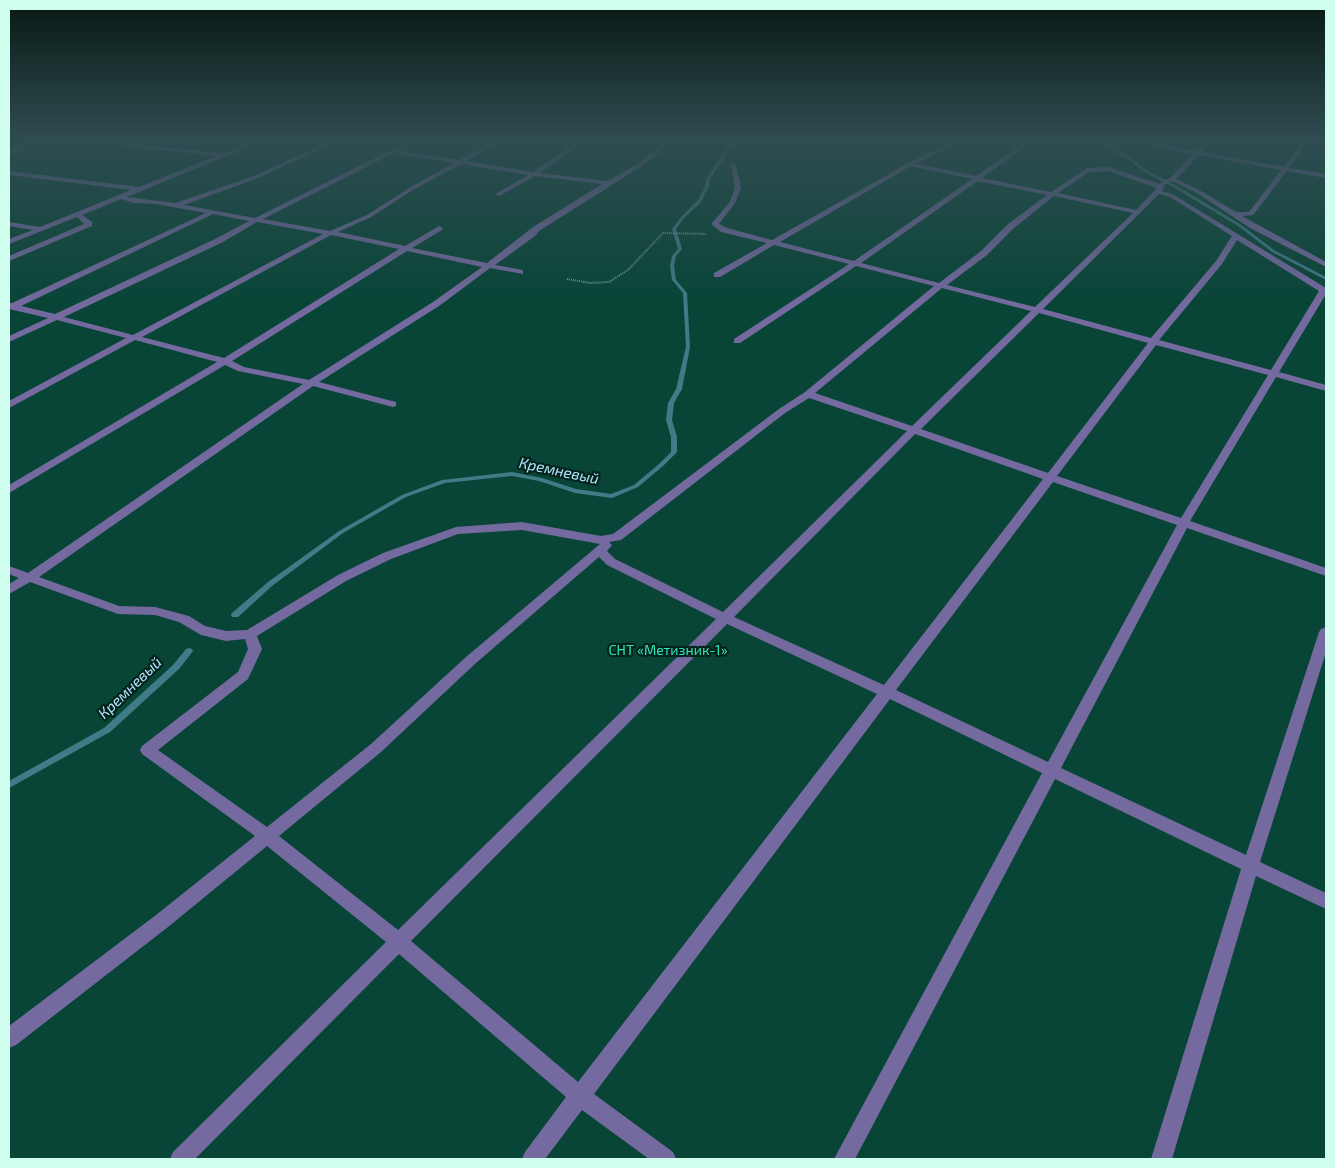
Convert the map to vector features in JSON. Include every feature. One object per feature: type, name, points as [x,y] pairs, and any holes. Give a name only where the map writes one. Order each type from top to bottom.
[{"type":"lane","points":[[9,242],[126,195]]},
{"type":"lane","points":[[176,206],[207,195]]},
{"type":"lane","points":[[9,339],[218,241],[308,195]]},
{"type":"lane","points":[[9,406],[330,233],[370,216],[403,195]]},
{"type":"lane","points":[[9,590],[311,383],[436,304],[536,229],[590,195]]},
{"type":"lane","points":[[736,195],[732,204],[715,224],[724,230],[942,285],[1326,388]]},
{"type":"lane","points":[[717,275],[857,195]]},
{"type":"lane","points":[[737,341],[856,263],[954,195]]},
{"type":"lane","points":[[9,1038],[162,921],[376,748],[471,660],[599,550],[782,411],[808,394],[917,303],[984,253],[1037,205],[1053,195]]},
{"type":"lane","points":[[1056,195],[1138,212]]},
{"type":"lane","points":[[180,1159],[914,430],[1154,195]]},
{"type":"lane","points":[[844,1159],[1183,524],[1272,374],[1325,291],[1170,195]]},
{"type":"lane","points":[[1203,195],[1237,214],[1253,226],[1326,264]]},
{"type":"lane","points":[[1237,214],[1251,214],[1266,195]]},
{"type":"lane","points":[[122,196],[134,201],[176,206],[330,233],[520,272]]},
{"type":"lane","points":[[10,306],[205,217],[212,212]]},
{"type":"lane","points":[[9,259],[89,224],[77,214]]},
{"type":"lane","points":[[9,224],[41,229]]},
{"type":"lane","points":[[9,490],[225,361],[440,228]]},
{"type":"lane","points":[[532,1159],[1049,477],[1153,342],[1219,262],[1236,235]]},
{"type":"lane","points":[[10,306],[225,361],[241,368],[311,383],[393,404]]},
{"type":"lane","points":[[808,394],[1326,572]]},
{"type":"lane","points":[[9,570],[118,610],[155,610],[184,619],[201,630],[226,636],[250,634],[342,578],[387,556],[456,530],[522,526],[601,540],[617,538]]},
{"type":"lane","points":[[599,550],[611,562],[725,618],[887,692],[1326,902]]},
{"type":"lane","points":[[1162,1159],[1251,865],[1326,632]]},
{"type":"lane","points":[[250,634],[255,649],[243,674],[148,750],[268,837],[399,942],[580,1096],[666,1159]]},
{"type":"path","points":[[567,279],[590,283],[609,282],[628,270],[640,254],[654,244],[662,233],[740,233]]},
{"type":"green space","name":"СНТ «Метизник-1»","points":[[9,195],[1326,195],[1326,1159],[9,1159]]},
{"type":"waterway","name":"Кремневый","points":[[235,615],[270,584],[341,532],[404,496],[444,481],[512,474],[540,479],[575,491],[612,496],[636,486],[661,465],[674,452],[674,437],[669,420],[671,403],[679,389],[688,347],[685,293],[674,280],[672,266],[674,256],[680,249],[674,229],[682,218],[700,201],[703,195]]},
{"type":"waterway","points":[[1188,195],[1239,225],[1273,251],[1326,279]]},
{"type":"waterway","name":"Кремневый","points":[[9,785],[107,730],[176,667],[189,651]]}]
